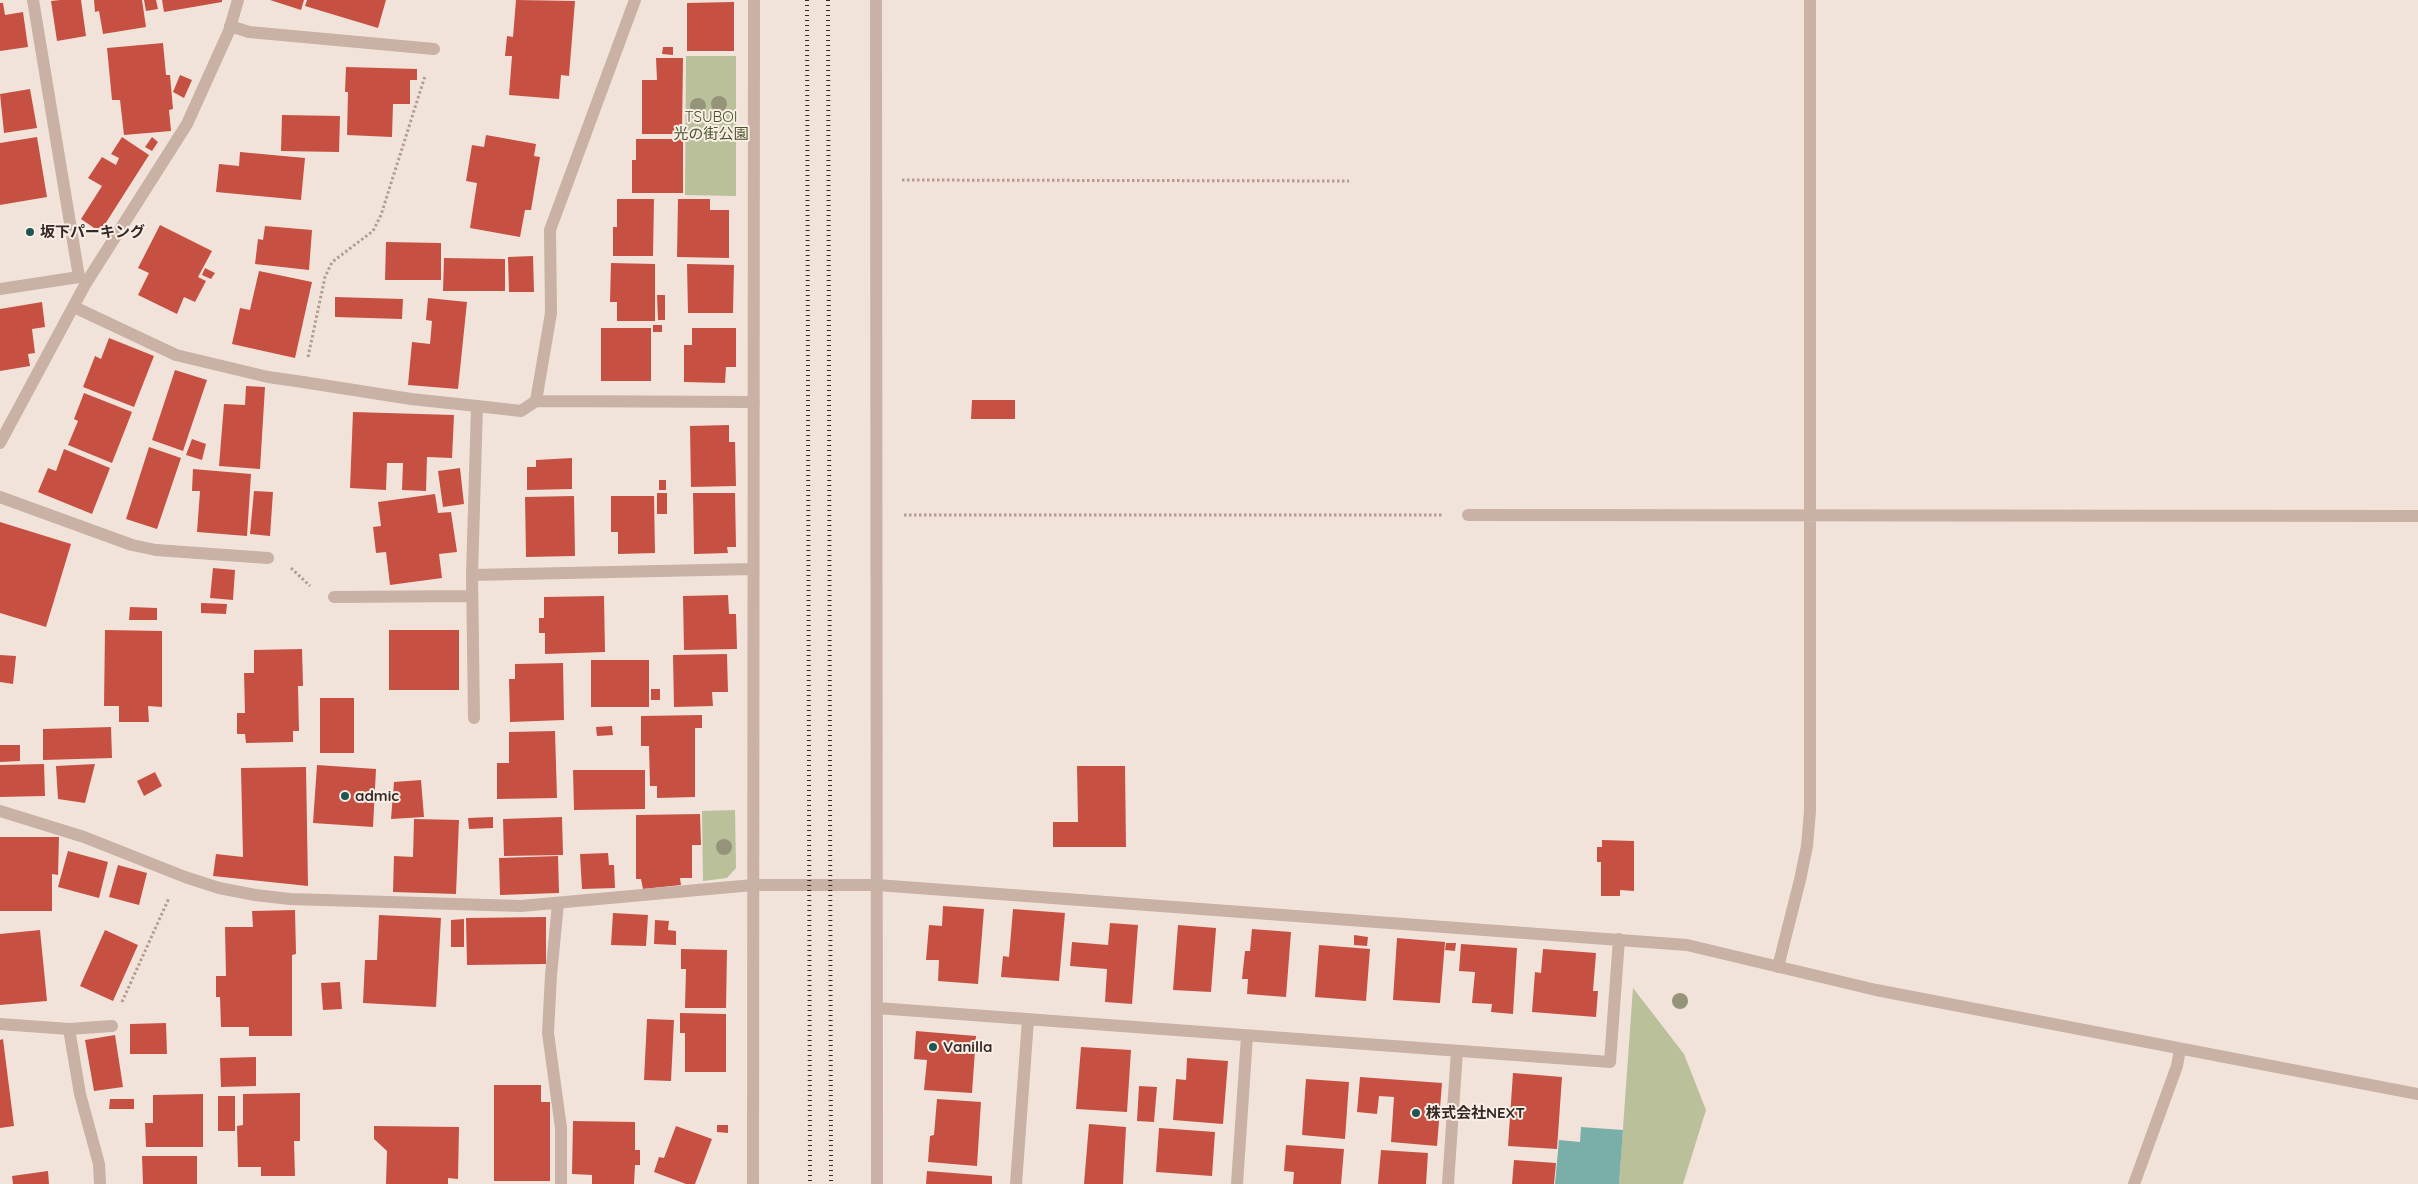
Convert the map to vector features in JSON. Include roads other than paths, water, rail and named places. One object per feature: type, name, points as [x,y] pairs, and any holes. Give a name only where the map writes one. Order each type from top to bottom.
[{"type":"street","points":[[33,0],[83,280]]},
{"type":"street","points":[[0,443],[74,307],[83,280],[186,124],[230,26],[238,0]]},
{"type":"street","points":[[536,401],[551,314],[550,230],[636,0]]},
{"type":"street","points":[[753,1184],[754,0]]},
{"type":"street","points":[[876,0],[877,1184]]},
{"type":"street","points":[[1778,967],[1807,846],[1810,811],[1810,0]]},
{"type":"street","points":[[230,26],[249,32],[434,49]]},
{"type":"street","points":[[0,289],[83,280]]},
{"type":"street","points":[[74,307],[176,355],[268,377],[411,399],[521,411],[536,401],[754,402]]},
{"type":"street","points":[[474,718],[472,575],[478,406]]},
{"type":"street","points":[[0,497],[132,545],[156,550],[268,558]]},
{"type":"street","points":[[1468,515],[2418,516]]},
{"type":"street","points":[[472,575],[753,569]]},
{"type":"street","points":[[334,596],[472,596]]},
{"type":"street","points":[[0,811],[84,837],[180,875],[219,888],[255,896],[290,899],[487,906],[558,904],[753,885],[877,885],[1688,945],[1876,990],[2418,1094]]},
{"type":"street","points":[[558,904],[548,1033],[561,1128],[561,1184]]},
{"type":"street","points":[[877,1008],[1610,1062],[1619,939]]},
{"type":"street","points":[[1016,1184],[1028,1020]]},
{"type":"street","points":[[0,1024],[70,1029],[112,1026]]},
{"type":"street","points":[[70,1029],[80,1094],[99,1164],[100,1184]]},
{"type":"street","points":[[1237,1184],[1247,1036]]},
{"type":"street","points":[[2134,1184],[2178,1066],[2180,1049]]},
{"type":"street","points":[[1448,1184],[1457,1051]]},
{"type":"water","points":[[1581,1127],[1623,1130],[1619,1184],[1555,1184],[1559,1140],[1580,1142]]},
{"type":"railway","points":[[807,0],[810,1184]]},
{"type":"railway","points":[[828,0],[831,1184]]},
{"type":"place","name":"坂下パーキング","points":[[30,232]]},
{"type":"place","name":"admic","points":[[345,796]]},
{"type":"place","name":"Vanilla","points":[[933,1047]]},
{"type":"place","name":"株式会社NEXT","points":[[1416,1113]]},
{"type":"park label","name":"TSUBOI 光の街公園","points":[[711,126]]}]
